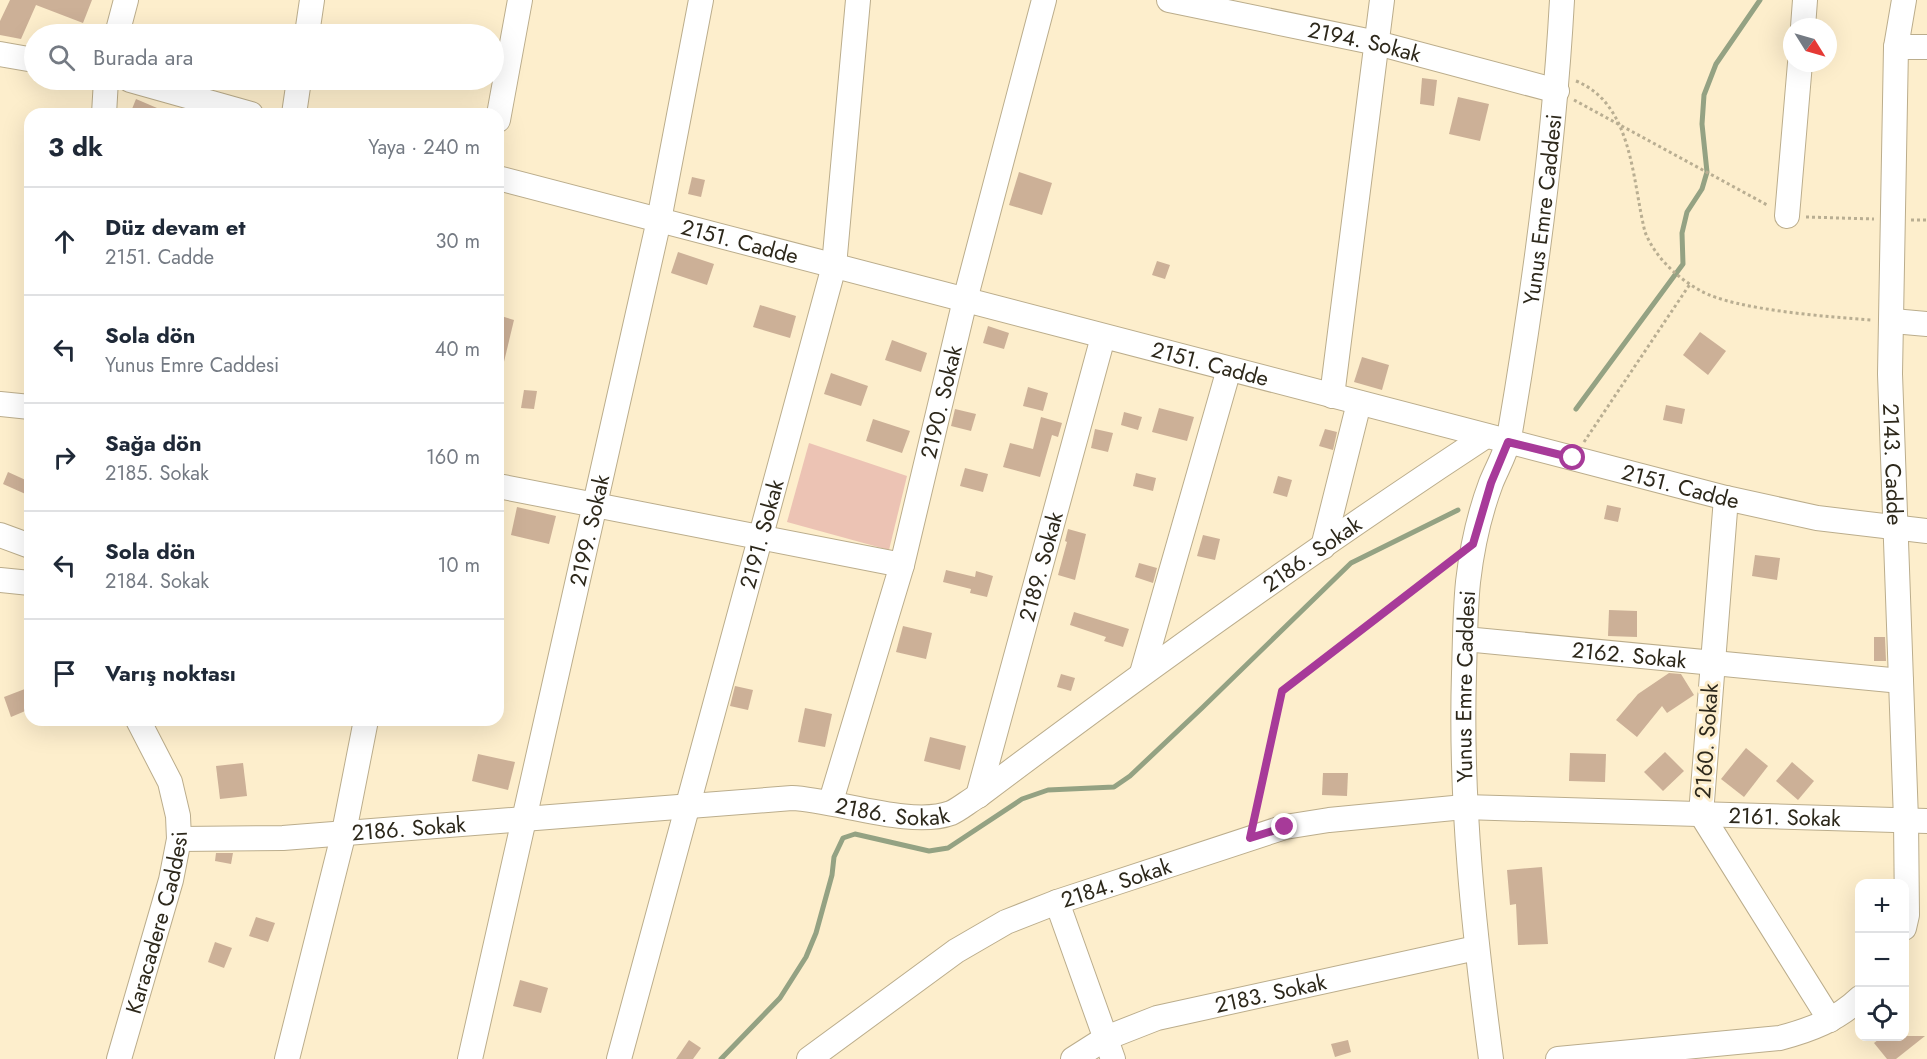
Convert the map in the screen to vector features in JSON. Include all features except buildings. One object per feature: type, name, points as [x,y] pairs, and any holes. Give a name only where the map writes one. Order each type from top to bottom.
[{"type":"street","points":[[120,24],[126,0]]},
{"type":"street","points":[[308,24],[312,0]]},
{"type":"street","points":[[504,87],[520,0]]},
{"type":"street","name":"2199. Sokak","points":[[470,1059],[597,504],[659,220],[701,0]]},
{"type":"street","name":"2191. Sokak","points":[[620,1059],[759,537],[834,266],[858,0]]},
{"type":"street","name":"2190. Sokak","points":[[831,801],[902,565],[965,300],[1044,0]]},
{"type":"street","name":"2194. Sokak","points":[[1169,0],[1213,5],[1557,82]]},
{"type":"street","points":[[1332,396],[1382,0]]},
{"type":"street","name":"Yunus Emre Caddesi","points":[[1491,1059],[1476,948],[1464,807],[1465,639],[1473,544],[1491,483],[1497,439],[1541,230],[1557,82],[1562,0]]},
{"type":"street","points":[[1804,18],[1805,0]]},
{"type":"street","name":"2143. Cadde","points":[[1904,0],[1896,47],[1893,321],[1890,374],[1901,681],[1917,820],[1909,892]]},
{"type":"street","points":[[1896,47],[1927,47]]},
{"type":"street","points":[[0,54],[24,58]]},
{"type":"street","points":[[1788,216],[1799,72]]},
{"type":"street","points":[[104,108],[105,90]]},
{"type":"street","points":[[166,90],[230,108]]},
{"type":"street","points":[[295,108],[298,90]]},
{"type":"street","points":[[500,108],[504,90]]},
{"type":"street","name":"2151. Cadde","points":[[504,180],[1726,498],[1800,515],[1895,529],[1927,531]]},
{"type":"street","points":[[1893,321],[1927,324]]},
{"type":"street","name":"2189. Sokak","points":[[978,796],[1103,337]]},
{"type":"street","points":[[1142,673],[1229,369]]},
{"type":"street","points":[[1323,547],[1359,403]]},
{"type":"street","points":[[0,404],[24,406]]},
{"type":"street","name":"2186. Sokak","points":[[179,840],[254,839],[792,798],[831,801],[902,816],[929,818],[951,813],[978,796],[1142,673],[1323,547],[1497,439]]},
{"type":"street","points":[[504,487],[902,565]]},
{"type":"street","name":"2160. Sokak","points":[[1726,498],[1701,814],[1830,1020]]},
{"type":"street","points":[[0,535],[24,544]]},
{"type":"street","points":[[0,580],[24,582]]},
{"type":"street","name":"2162. Sokak","points":[[1465,639],[1901,681]]},
{"type":"street","name":"Karacadere Caddesi","points":[[119,1059],[171,880],[179,840],[178,816],[170,782],[141,726]]},
{"type":"street","points":[[287,1059],[344,832],[365,726]]},
{"type":"street","name":"2184. Sokak","points":[[809,1059],[956,951],[1006,922],[1057,902],[1285,827],[1329,820],[1464,807]]},
{"type":"street","name":"2161. Sokak","points":[[1464,807],[1917,820]]},
{"type":"street","points":[[1057,902],[1109,1049]]},
{"type":"street","name":"2183. Sokak","points":[[1074,1059],[1109,1049],[1157,1018],[1476,948]]},
{"type":"street","points":[[1558,1059],[1666,1053],[1780,1038],[1805,1031],[1830,1020],[1855,1002]]},
{"type":"path","points":[[1557,82],[1622,126],[1788,216],[1927,220]]},
{"type":"path","points":[[1557,82],[1595,91],[1605,100],[1622,126],[1641,216],[1650,245],[1668,266],[1701,292],[1728,301],[1834,317],[1893,321]]},
{"type":"path","points":[[1573,458],[1690,284]]},
{"type":"path","points":[[1250,838],[1282,691],[1473,544]]},
{"type":"shaded area","points":[[809,443],[907,476],[889,550],[787,522]]},
{"type":"waterway","points":[[1576,409],[1683,264],[1682,233],[1687,212],[1702,189],[1707,172],[1702,124],[1704,95],[1716,64],[1760,0]]},
{"type":"waterway","points":[[721,1059],[780,998],[806,957],[816,933],[832,875],[834,857],[843,838],[855,834],[929,851],[948,848],[1022,799],[1048,790],[1114,787],[1130,776],[1202,708],[1351,563],[1458,510]]},
{"type":"route","points":[[1285,827],[1250,838],[1282,691],[1473,544],[1491,483],[1508,442],[1573,458]]}]
